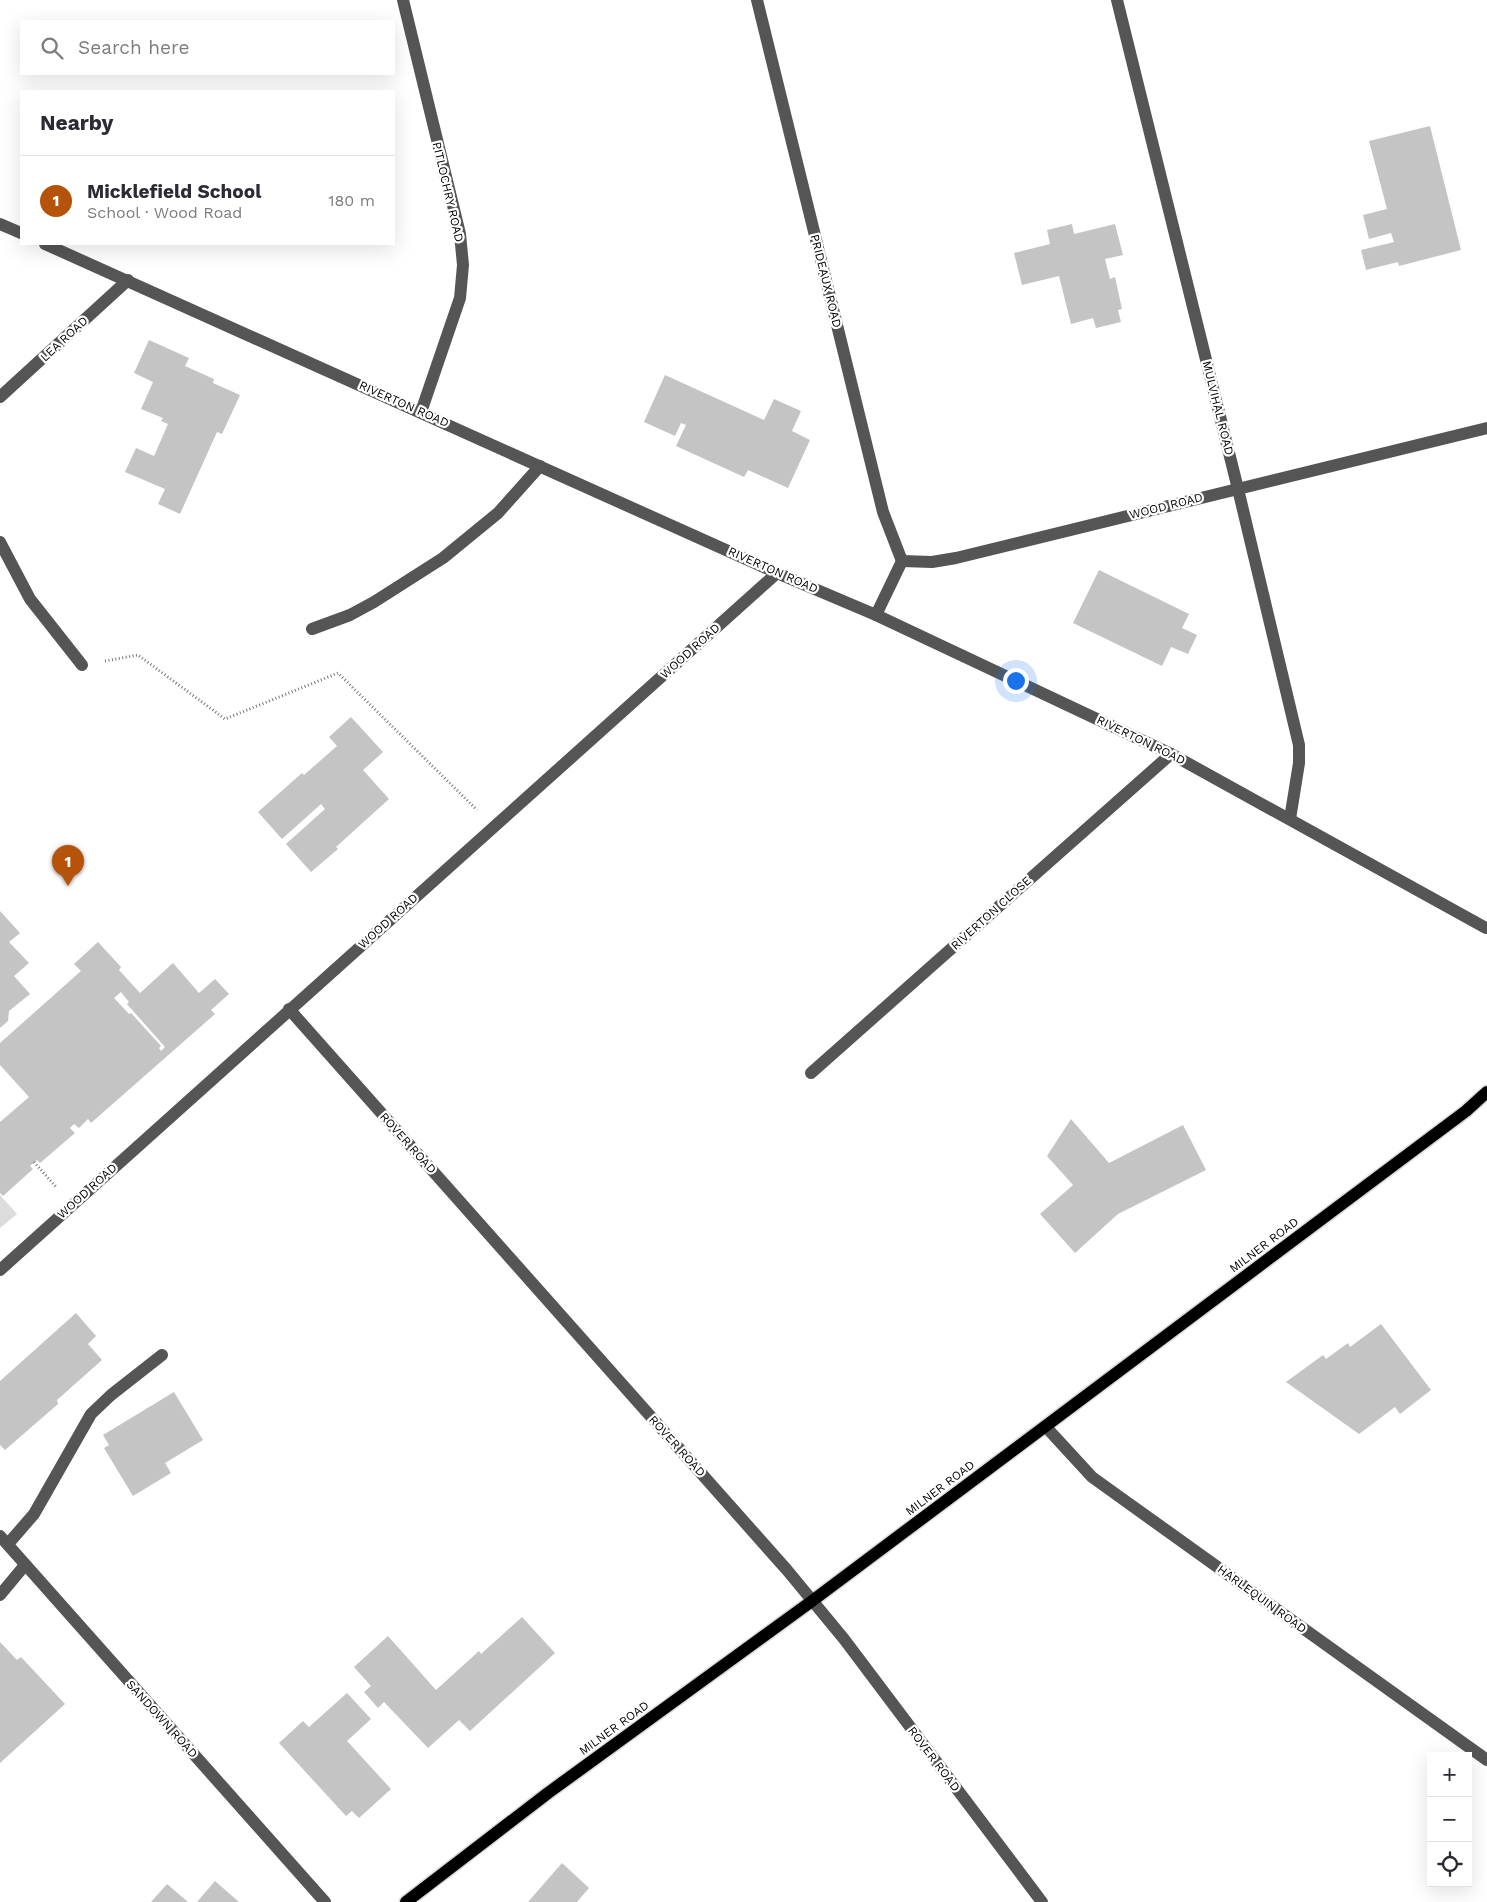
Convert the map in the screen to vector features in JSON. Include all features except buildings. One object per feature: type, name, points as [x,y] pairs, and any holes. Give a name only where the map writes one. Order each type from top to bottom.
[{"type":"main road","name":"MILNER ROAD","points":[[406,1902],[548,1793],[812,1602],[1046,1427],[1466,1111],[1487,1092]]},
{"type":"street","name":"PITLOCHRY ROAD","points":[[402,0],[460,234],[463,265],[460,298],[421,412]]},
{"type":"street","name":"PRIDEAUX ROAD","points":[[757,0],[883,512],[902,561]]},
{"type":"street","name":"MULVIHAL ROAD","points":[[1117,0],[1299,745],[1298,778],[1290,819]]},
{"type":"street","points":[[0,224],[20,233]]},
{"type":"street","name":"RIVERTON ROAD","points":[[47,245],[777,573],[876,615],[1171,754],[1486,928]]},
{"type":"street","name":"LEA ROAD","points":[[0,397],[128,280]]},
{"type":"street","name":"WOOD ROAD","points":[[902,561],[932,562],[956,558],[1487,428]]},
{"type":"street","points":[[312,629],[350,615],[374,602],[443,558],[498,513],[540,466]]},
{"type":"street","points":[[0,542],[30,599],[82,665]]},
{"type":"street","points":[[876,615],[902,561]]},
{"type":"street","name":"WOOD ROAD","points":[[0,1270],[777,573]]},
{"type":"street","name":"RIVERTON CLOSE","points":[[811,1073],[1171,754]]},
{"type":"street","name":"ROVER ROAD","points":[[289,1009],[787,1570],[844,1640],[1042,1902]]},
{"type":"street","points":[[4,1540],[34,1514],[91,1414],[110,1395],[162,1355]]},
{"type":"street","name":"HARLEQUIN ROAD","points":[[1046,1427],[1092,1476],[1117,1495],[1487,1760]]},
{"type":"street","name":"SANDOWN ROAD","points":[[4,1540],[325,1902]]},
{"type":"street","points":[[0,1595],[25,1565]]},
{"type":"path","points":[[82,665],[138,655],[225,719],[338,673],[494,827]]},
{"type":"path","points":[[34,1162],[72,1205]]},
{"type":"shaded area","points":[[0,1195],[17,1214],[0,1228]]},
{"type":"place","name":"Micklefield School","points":[[68,886]]}]
